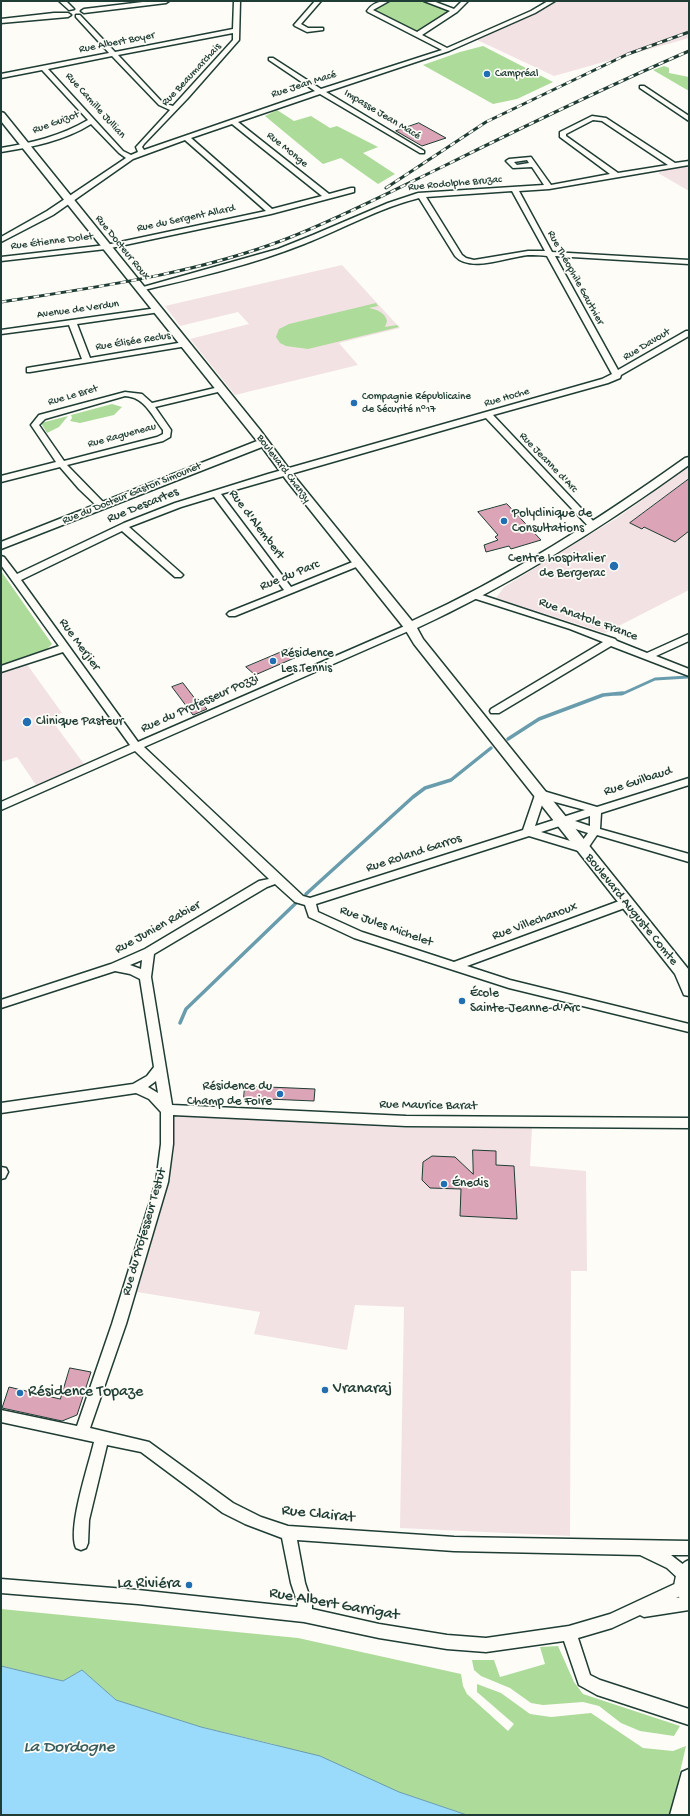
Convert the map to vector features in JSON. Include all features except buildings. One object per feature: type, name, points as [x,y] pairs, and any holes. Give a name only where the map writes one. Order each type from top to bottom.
[{"type":"main road","name":"Rue Docteur Roux","points":[[1,115],[157,310]]},
{"type":"main road","name":"Boulevard Chanzy","points":[[157,310],[410,627],[418,641],[540,794]]},
{"type":"main road","name":"Rue du Docteur Gaston Simounet","points":[[1,546],[262,443]]},
{"type":"main road","points":[[410,627],[476,596],[552,553],[689,460]]},
{"type":"main road","name":"Boulevard Auguste Comte","points":[[540,794],[685,975],[689,991]]},
{"type":"main road","points":[[680,1815],[689,1779]]},
{"type":"street","points":[[62,1],[69,12],[78,16],[161,104],[174,109]]},
{"type":"street","points":[[1,21],[54,15],[80,9],[84,11],[166,1]]},
{"type":"street","name":"Rue Beaumarchais","points":[[142,153],[139,148],[142,143],[236,40],[237,1]]},
{"type":"street","points":[[318,1],[297,25],[307,30],[321,29]]},
{"type":"street","points":[[386,1],[372,8],[370,11],[447,50]]},
{"type":"street","points":[[427,1],[456,11]]},
{"type":"street","points":[[417,35],[456,11],[465,1]]},
{"type":"street","name":"Rue Jean Macé","points":[[1,240],[70,201],[131,158],[142,153],[320,91],[447,50],[534,12],[552,1]]},
{"type":"street","points":[[78,16],[84,13],[84,11]]},
{"type":"street","name":"Rue Albert Boyer","points":[[1,76],[237,30]]},
{"type":"street","name":"Impasse Jean Macé","points":[[271,59],[320,91],[422,152]]},
{"type":"street","name":"Rue Camille Jullian","points":[[44,68],[121,152],[131,158]]},
{"type":"street","points":[[642,88],[689,119]]},
{"type":"street","points":[[617,176],[562,137],[562,133],[592,118],[604,119],[673,166]]},
{"type":"street","name":"Rue Guizot","points":[[1,150],[26,146],[55,138],[93,120]]},
{"type":"street","name":"Rue Monge","points":[[234,121],[326,196]]},
{"type":"street","points":[[186,137],[223,168],[271,212]]},
{"type":"street","name":"Rue Rodolphe Bruzac","points":[[140,288],[267,255],[322,235],[388,204],[421,196],[549,187],[689,163]]},
{"type":"street","points":[[534,165],[549,187]]},
{"type":"street","name":"Rue du Sergent Allard","points":[[106,247],[271,212],[351,190]]},
{"type":"street","name":"Rue Théophile Gauthier","points":[[515,190],[617,376]]},
{"type":"street","points":[[421,196],[459,256],[464,260],[474,262],[528,253],[689,262]]},
{"type":"street","name":"Rue Étienne Dolet","points":[[1,259],[106,247]]},
{"type":"street","name":"Avenue de Verdun","points":[[1,332],[157,310]]},
{"type":"street","name":"Rue Élisée Reclus","points":[[72,322],[86,361]]},
{"type":"street","name":"Rue Davout","points":[[617,376],[689,333]]},
{"type":"street","name":"Rue Élisée Reclus","points":[[30,370],[184,344]]},
{"type":"street","name":"Rue Hoche","points":[[286,472],[488,415],[605,381],[617,376]]},
{"type":"street","name":"Rue Ragueneau","points":[[1,478],[160,439],[167,434],[167,430],[149,406],[219,389]]},
{"type":"street","name":"Rue Le Bret","points":[[102,506],[61,464],[35,425],[37,421],[42,418],[125,394],[140,397],[149,406]]},
{"type":"street","name":"Rue Jeanne d'Arc","points":[[488,415],[593,526]]},
{"type":"street","name":"Rue Descartes","points":[[16,579],[44,564],[123,527],[216,493],[286,472]]},
{"type":"street","name":"Rue d'Alembert","points":[[216,493],[290,591]]},
{"type":"street","points":[[123,527],[178,575]]},
{"type":"street","name":"Rue Merjier","points":[[1,559],[136,746]]},
{"type":"street","name":"Rue du Parc","points":[[232,614],[358,563]]},
{"type":"street","name":"Rue Anatole France","points":[[476,596],[612,642],[689,673]]},
{"type":"street","name":"Rue du Professeur Pozzi","points":[[1,806],[410,627]]},
{"type":"street","points":[[648,656],[689,637]]},
{"type":"street","points":[[495,711],[612,642]]},
{"type":"street","points":[[1,669],[64,648]]},
{"type":"street","points":[[136,746],[277,880],[299,899],[310,902]]},
{"type":"street","name":"Rue Guilbaud","points":[[561,822],[689,781]]},
{"type":"street","points":[[540,794],[596,810],[595,831],[582,848],[528,832],[540,794]]},
{"type":"street","points":[[561,822],[689,858]]},
{"type":"street","name":"Rue Roland Garros","points":[[310,902],[561,822]]},
{"type":"street","name":"Rue Junien Rabier","points":[[1,1004],[115,967],[149,952],[263,884],[277,880]]},
{"type":"street","name":"Rue Jules Michelet","points":[[310,902],[313,914],[351,932],[509,984],[689,1028]]},
{"type":"street","name":"Rue Villechanoux","points":[[455,966],[626,903]]},
{"type":"street","name":"Rue du Professeur Testut","points":[[81,1433],[123,1310],[162,1182],[167,1144],[167,1110],[145,978],[149,952]]},
{"type":"street","points":[[115,967],[133,970],[145,978]]},
{"type":"street","points":[[136,1088],[151,1079],[160,1068]]},
{"type":"street","points":[[1,1108],[136,1088],[148,1090],[167,1110]]},
{"type":"street","name":"Rue Maurice Barat","points":[[167,1110],[406,1121],[689,1123]]},
{"type":"street","name":"Rue Clairat","points":[[1,1416],[144,1446],[163,1458],[229,1508],[262,1526],[288,1533],[454,1544],[689,1548]]},
{"type":"street","points":[[81,1543],[82,1520],[102,1438]]},
{"type":"street","points":[[288,1533],[298,1583],[305,1604],[304,1615]]},
{"type":"street","name":"Rue Clairat","points":[[636,1548],[662,1556],[677,1566],[687,1586]]},
{"type":"street","name":"Rue Albert Garrigat","points":[[1,1586],[138,1597],[304,1615],[379,1631],[447,1642],[486,1645],[569,1633],[612,1621],[687,1586]]},
{"type":"street","points":[[569,1633],[584,1680],[597,1687],[689,1717]]},
{"type":"shaded area","points":[[551,1],[689,1],[689,38],[554,76],[475,39],[533,12]]},
{"type":"shaded area","points":[[689,165],[689,191],[658,173],[670,168]]},
{"type":"shaded area","points":[[342,265],[400,328],[339,343],[358,365],[235,395],[190,339],[249,324],[238,312],[180,326],[165,306]]},
{"type":"shaded area","name":"Centre hospitalier de Bergerac","points":[[689,467],[689,590],[605,633],[496,598],[504,587],[617,518]]},
{"type":"shaded area","name":"Clinique Pasteur","points":[[26,663],[62,713],[50,718],[84,764],[36,785],[17,757],[1,762],[1,671]]},
{"type":"shaded area","points":[[174,1115],[408,1128],[532,1128],[530,1166],[586,1171],[587,1271],[571,1271],[570,1536],[400,1528],[404,1307],[355,1305],[347,1350],[254,1334],[260,1312],[137,1292],[164,1199],[174,1152]]},
{"type":"green space","points":[[390,1],[422,1],[450,10],[420,30],[414,31],[373,10]]},
{"type":"green space","name":"Campréal","points":[[483,46],[553,82],[517,99],[493,104],[423,65],[460,52]]},
{"type":"green space","points":[[664,66],[669,68],[669,73],[689,77],[689,91],[653,70]]},
{"type":"green space","points":[[277,110],[294,121],[311,116],[330,128],[337,126],[378,147],[363,153],[395,174],[378,184],[341,158],[323,164],[265,116]]},
{"type":"green space","points":[[376,303],[378,306],[369,308],[383,313],[387,321],[385,327],[397,325],[399,327],[308,349],[286,346],[280,343],[276,337],[279,329],[289,324]]},
{"type":"green space","points":[[112,404],[122,407],[114,415],[80,423],[70,421],[72,418],[71,415]]},
{"type":"green space","points":[[68,416],[59,427],[47,433],[41,423]]},
{"type":"green space","points":[[1,571],[52,644],[44,652],[1,667]]},
{"type":"green space","points":[[1,1609],[298,1638],[461,1674],[463,1686],[467,1694],[508,1731],[514,1724],[477,1692],[477,1684],[501,1693],[530,1714],[551,1717],[591,1713],[643,1748],[673,1751],[686,1746],[670,1815],[467,1815],[399,1792],[273,1744],[201,1727],[116,1700],[82,1670],[63,1681],[1,1666]]},
{"type":"green space","points":[[558,1646],[574,1682],[583,1694],[680,1726],[674,1736],[640,1731],[621,1723],[599,1706],[583,1702],[543,1705],[531,1703],[510,1688],[481,1676],[474,1670],[472,1660],[494,1660],[500,1677],[545,1664],[540,1647]]},
{"type":"water","name":"La Dordogne","points":[[1,1666],[63,1681],[82,1670],[116,1700],[201,1727],[320,1756],[399,1792],[467,1815],[1,1815]]},
{"type":"waterway","points":[[615,694],[622,694],[655,679],[688,677]]},
{"type":"waterway","points":[[508,739],[539,719],[603,695],[623,693]]},
{"type":"waterway","points":[[306,894],[413,797],[425,788],[451,780],[491,748]]},
{"type":"waterway","points":[[180,1023],[186,1009],[296,903]]},
{"type":"railway","points":[[386,188],[486,122],[628,54],[689,32]]},
{"type":"railway","points":[[1,302],[145,278],[217,262],[286,239],[346,213],[566,107],[689,51]]},
{"type":"place","name":"Campréal","points":[[487,74]]},
{"type":"place","name":"Compagnie Républicaine de Sécurité n°17","points":[[354,403]]},
{"type":"place","name":"Polyclinique de Consultations","points":[[504,521]]},
{"type":"place","name":"Centre hospitalier de Bergerac","points":[[614,566]]},
{"type":"place","name":"Résidence Les Tennis","points":[[273,661]]},
{"type":"place","name":"Clinique Pasteur","points":[[27,722]]},
{"type":"place","name":"École Sainte-Jeanne-d'Arc","points":[[462,1001]]},
{"type":"place","name":"Résidence du Champ de Foire","points":[[280,1094]]},
{"type":"place","name":"Énedis","points":[[444,1184]]},
{"type":"place","name":"Vranaraj","points":[[325,1390]]},
{"type":"place","name":"Résidence Topaze","points":[[20,1393]]},
{"type":"place","name":"La Riviéra","points":[[189,1585]]}]
